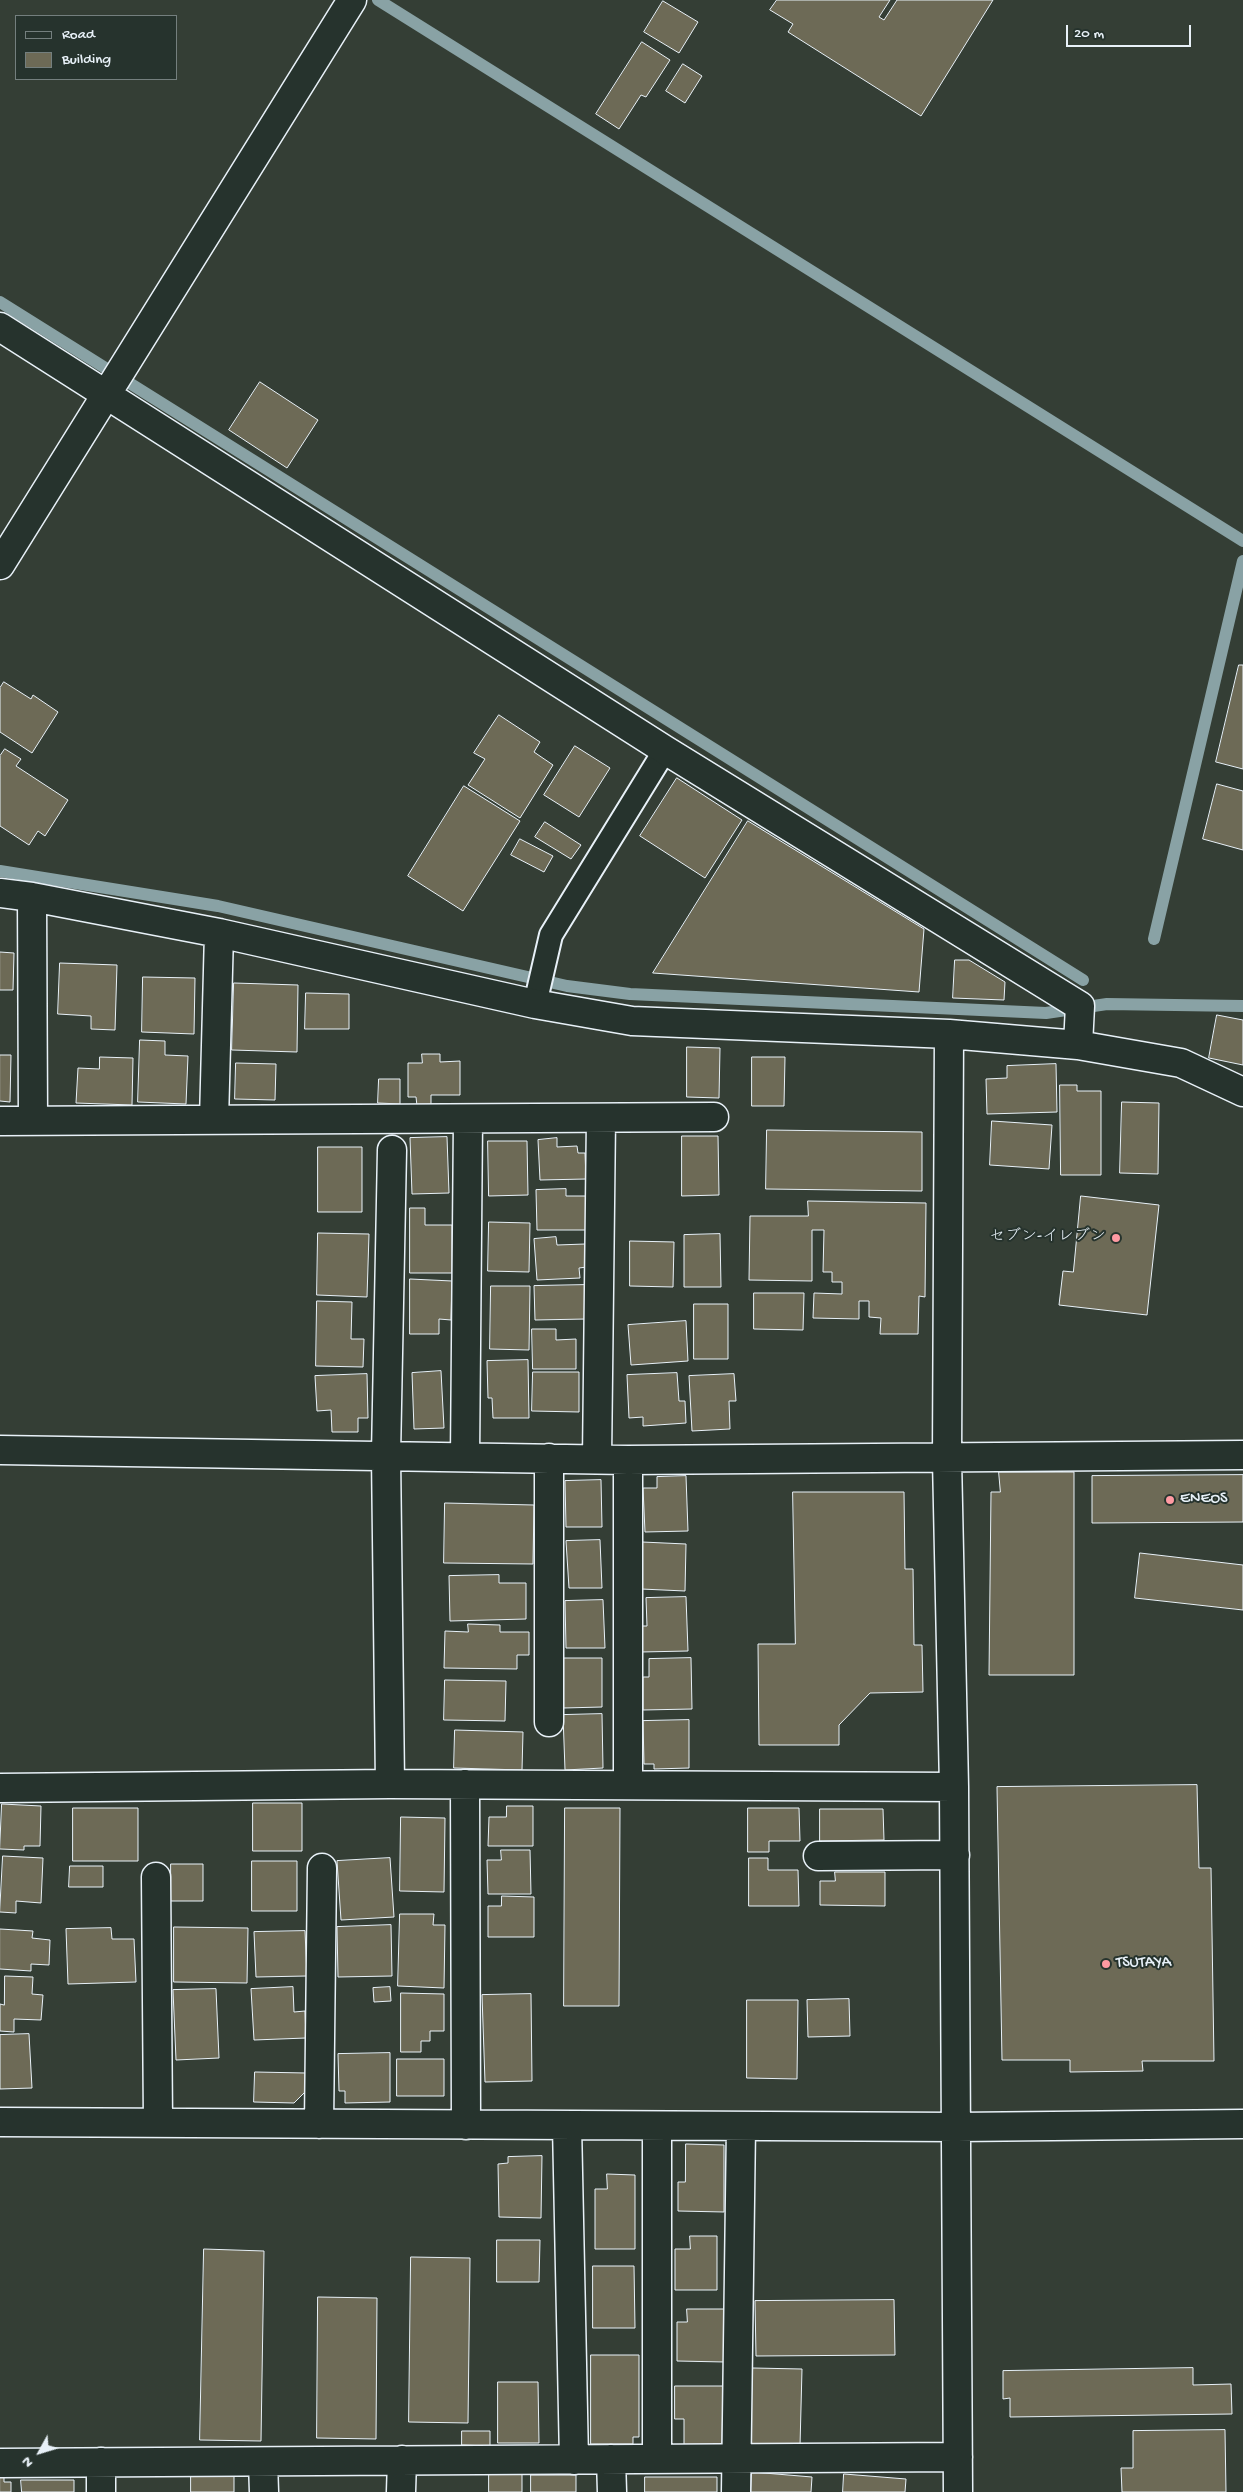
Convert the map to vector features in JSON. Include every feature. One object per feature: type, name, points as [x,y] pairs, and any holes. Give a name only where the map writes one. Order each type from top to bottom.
[{"type":"street","points":[[0,565],[352,0]]},
{"type":"street","points":[[0,327],[665,750],[1080,1006],[1078,1046]]},
{"type":"street","points":[[0,893],[32,897],[219,933],[535,1004],[632,1021],[949,1034],[1078,1046],[1181,1063],[1243,1092]]},
{"type":"street","points":[[32,897],[33,1121]]},
{"type":"street","points":[[214,1120],[219,933]]},
{"type":"street","points":[[949,1034],[948,1459],[955,1855],[958,2492]]},
{"type":"street","points":[[0,1121],[714,1117]]},
{"type":"street","points":[[597,1459],[601,1118]]},
{"type":"street","points":[[465,1457],[468,1119]]},
{"type":"street","points":[[390,1784],[386,1455],[392,1150]]},
{"type":"street","points":[[0,1450],[628,1460],[948,1459],[1243,1455]]},
{"type":"street","points":[[549,1458],[549,1722]]},
{"type":"street","points":[[628,1460],[628,1785]]},
{"type":"street","points":[[0,1788],[390,1784],[954,1786]]},
{"type":"street","points":[[465,1784],[466,2125]]},
{"type":"street","points":[[818,1856],[955,1855]]},
{"type":"street","points":[[319,2124],[322,1868]]},
{"type":"street","points":[[156,1877],[158,2123]]},
{"type":"street","points":[[0,2122],[957,2127],[1243,2124]]},
{"type":"street","points":[[567,2125],[574,2460]]},
{"type":"street","points":[[657,2126],[657,2459]]},
{"type":"street","points":[[736,2492],[741,2126]]},
{"type":"street","points":[[0,2463],[958,2457]]},
{"type":"street","points":[[612,2459],[612,2492]]},
{"type":"street","points":[[402,2460],[402,2492]]},
{"type":"street","points":[[100,2462],[101,2492]]},
{"type":"street","points":[[264,2462],[264,2492]]},
{"type":"lane","points":[[535,1004],[551,935],[665,750]]},
{"type":"building","points":[[777,0],[890,0],[879,17],[884,20],[897,0],[993,0],[921,116],[788,32],[793,24],[770,10]]},
{"type":"building","points":[[663,1],[698,22],[679,53],[644,32]]},
{"type":"building","points":[[642,42],[670,60],[646,97],[641,95],[619,129],[596,114]]},
{"type":"building","points":[[683,64],[702,76],[685,103],[666,91]]},
{"type":"building","points":[[260,382],[318,420],[287,468],[229,430]]},
{"type":"building","points":[[1239,665],[1243,665],[1243,769],[1216,762]]},
{"type":"building","points":[[4,682],[31,699],[33,695],[58,712],[32,753],[0,732],[0,688]]},
{"type":"building","points":[[499,715],[540,742],[534,752],[553,765],[520,818],[468,785],[485,759],[474,753]]},
{"type":"building","points":[[575,746],[610,768],[579,817],[544,795]]},
{"type":"building","points":[[5,749],[21,759],[16,766],[68,800],[45,836],[38,831],[29,845],[0,826],[0,756]]},
{"type":"building","points":[[677,778],[742,820],[705,878],[640,836]]},
{"type":"building","points":[[1217,784],[1243,791],[1243,850],[1203,839]]},
{"type":"building","points":[[464,786],[520,821],[463,911],[408,876]]},
{"type":"building","points":[[748,821],[924,929],[919,992],[653,973]]},
{"type":"building","points":[[545,822],[581,845],[571,859],[535,837]]},
{"type":"building","points":[[520,839],[553,856],[544,872],[511,855]]},
{"type":"building","points":[[0,952],[14,953],[13,990],[0,990]]},
{"type":"building","points":[[955,960],[969,960],[1005,982],[1004,1000],[953,998]]},
{"type":"building","points":[[60,963],[117,965],[115,1030],[91,1029],[91,1016],[58,1014]]},
{"type":"building","points":[[143,977],[195,978],[194,1034],[142,1032]]},
{"type":"building","points":[[234,983],[298,985],[297,1052],[232,1050]]},
{"type":"building","points":[[306,993],[349,994],[349,1029],[305,1029]]},
{"type":"building","points":[[1217,1015],[1243,1020],[1243,1065],[1209,1058]]},
{"type":"building","points":[[140,1040],[165,1041],[165,1055],[188,1056],[186,1104],[138,1102]]},
{"type":"building","points":[[687,1047],[720,1048],[719,1098],[687,1097]]},
{"type":"building","points":[[422,1054],[440,1054],[440,1062],[460,1061],[460,1095],[431,1095],[431,1105],[417,1106],[416,1097],[408,1097],[408,1063],[422,1063]]},
{"type":"building","points":[[0,1055],[11,1055],[10,1102],[0,1101]]},
{"type":"building","points":[[100,1057],[133,1058],[132,1105],[76,1103],[78,1068],[99,1069]]},
{"type":"building","points":[[752,1057],[785,1057],[784,1106],[752,1106]]},
{"type":"building","points":[[236,1063],[276,1064],[275,1100],[235,1099]]},
{"type":"building","points":[[1056,1064],[1057,1112],[987,1114],[986,1079],[1007,1078],[1007,1066]]},
{"type":"building","points":[[379,1079],[400,1079],[400,1104],[378,1103]]},
{"type":"building","points":[[1060,1085],[1077,1085],[1077,1091],[1101,1091],[1101,1175],[1061,1175]]},
{"type":"building","points":[[1122,1102],[1159,1103],[1158,1174],[1120,1173]]},
{"type":"building","points":[[992,1121],[1052,1125],[1049,1169],[990,1165]]},
{"type":"building","points":[[767,1130],[922,1132],[922,1191],[766,1189]]},
{"type":"building","points":[[682,1136],[718,1136],[719,1195],[682,1196]]},
{"type":"building","points":[[447,1137],[449,1193],[412,1194],[410,1138]]},
{"type":"building","points":[[557,1138],[557,1147],[577,1146],[578,1153],[585,1153],[586,1179],[540,1180],[538,1140]]},
{"type":"building","points":[[488,1141],[527,1141],[528,1195],[489,1196]]},
{"type":"building","points":[[318,1147],[362,1147],[362,1212],[318,1212]]},
{"type":"building","points":[[566,1189],[566,1196],[588,1196],[589,1230],[537,1230],[536,1190]]},
{"type":"building","name":"セブン-イレブン","points":[[1081,1196],[1159,1205],[1147,1315],[1059,1305],[1063,1271],[1073,1272]]},
{"type":"building","points":[[808,1201],[926,1203],[925,1297],[919,1296],[918,1334],[880,1334],[881,1318],[869,1317],[869,1301],[859,1301],[859,1319],[813,1318],[814,1293],[842,1294],[842,1282],[832,1282],[832,1272],[823,1272],[824,1230],[812,1230],[812,1281],[749,1280],[750,1216],[808,1216]]},
{"type":"building","points":[[410,1208],[425,1208],[425,1225],[452,1225],[452,1273],[410,1273]]},
{"type":"building","points":[[489,1222],[530,1223],[529,1272],[488,1271]]},
{"type":"building","points":[[318,1233],[369,1234],[367,1297],[317,1295]]},
{"type":"building","points":[[720,1234],[721,1287],[684,1287],[684,1235]]},
{"type":"building","points":[[556,1237],[557,1245],[585,1244],[587,1267],[579,1268],[580,1278],[537,1280],[534,1239]]},
{"type":"building","points":[[630,1241],[674,1242],[673,1287],[630,1286]]},
{"type":"building","points":[[410,1279],[452,1281],[451,1320],[439,1319],[439,1334],[410,1334]]},
{"type":"building","points":[[585,1285],[586,1319],[535,1320],[534,1286]]},
{"type":"building","points":[[491,1286],[530,1286],[529,1350],[490,1349]]},
{"type":"building","points":[[754,1293],[804,1293],[803,1330],[754,1329]]},
{"type":"building","points":[[317,1301],[352,1302],[351,1339],[364,1339],[363,1367],[316,1366]]},
{"type":"building","points":[[694,1304],[728,1304],[728,1359],[694,1359]]},
{"type":"building","points":[[686,1321],[688,1361],[631,1365],[628,1325]]},
{"type":"building","points":[[532,1329],[556,1329],[556,1340],[576,1339],[576,1369],[533,1369]]},
{"type":"building","points":[[528,1360],[529,1418],[493,1418],[492,1398],[488,1398],[487,1361]]},
{"type":"building","points":[[441,1371],[444,1428],[414,1429],[412,1373]]},
{"type":"building","points":[[533,1372],[579,1372],[579,1412],[532,1411]]},
{"type":"building","points":[[677,1373],[679,1401],[685,1401],[686,1423],[643,1426],[643,1417],[629,1418],[627,1375]]},
{"type":"building","points":[[367,1374],[368,1418],[358,1418],[358,1432],[332,1432],[331,1410],[317,1411],[315,1376]]},
{"type":"building","points":[[734,1374],[736,1401],[729,1401],[730,1429],[692,1431],[689,1376]]},
{"type":"building","points":[[999,1472],[1074,1472],[1074,1675],[989,1675],[991,1492],[1000,1492]]},
{"type":"building","points":[[1243,1475],[1243,1522],[1092,1523],[1092,1476]]},
{"type":"building","points":[[686,1476],[688,1531],[645,1532],[643,1488],[657,1488],[657,1477]]},
{"type":"building","points":[[601,1480],[602,1527],[566,1527],[565,1481]]},
{"type":"building","points":[[793,1492],[904,1492],[905,1569],[913,1569],[914,1645],[922,1645],[923,1692],[870,1693],[839,1725],[839,1745],[759,1745],[758,1644],[795,1644]]},
{"type":"building","points":[[445,1503],[534,1505],[533,1564],[444,1563]]},
{"type":"building","points":[[600,1540],[602,1588],[569,1588],[566,1541]]},
{"type":"building","points":[[642,1542],[686,1544],[685,1591],[641,1589]]},
{"type":"building","points":[[1140,1553],[1243,1565],[1243,1610],[1135,1598]]},
{"type":"building","points":[[499,1575],[499,1583],[526,1583],[526,1619],[450,1621],[449,1576]]},
{"type":"building","points":[[686,1597],[688,1651],[641,1652],[640,1626],[647,1626],[646,1598]]},
{"type":"building","points":[[603,1600],[605,1648],[566,1648],[565,1601]]},
{"type":"building","points":[[468,1624],[500,1625],[500,1632],[529,1632],[529,1655],[517,1655],[517,1669],[444,1668],[445,1631],[468,1632]]},
{"type":"building","points":[[564,1658],[602,1658],[602,1707],[564,1708]]},
{"type":"building","points":[[691,1658],[692,1709],[643,1710],[643,1677],[649,1677],[649,1659]]},
{"type":"building","points":[[445,1680],[506,1681],[505,1721],[444,1720]]},
{"type":"building","points":[[602,1714],[603,1768],[565,1770],[563,1715]]},
{"type":"building","points":[[689,1720],[689,1768],[654,1769],[654,1764],[644,1764],[643,1721]]},
{"type":"building","points":[[455,1730],[523,1732],[522,1770],[454,1768]]},
{"type":"building","name":"TSUTAYA","points":[[1197,1785],[1199,1868],[1211,1868],[1214,2061],[1142,2061],[1143,2071],[1070,2072],[1070,2060],[1002,2060],[997,1787]]},
{"type":"building","points":[[253,1803],[302,1803],[302,1851],[253,1851]]},
{"type":"building","points":[[2,1804],[41,1806],[40,1846],[24,1846],[24,1850],[0,1849]]},
{"type":"building","points":[[507,1806],[533,1806],[533,1846],[488,1846],[489,1817],[506,1817]]},
{"type":"building","points":[[73,1808],[138,1808],[138,1861],[73,1861]]},
{"type":"building","points":[[565,1808],[620,1808],[619,2006],[564,2006]]},
{"type":"building","points":[[748,1808],[799,1808],[800,1841],[769,1841],[769,1852],[748,1852]]},
{"type":"building","points":[[820,1809],[883,1809],[884,1840],[820,1841]]},
{"type":"building","points":[[401,1817],[445,1818],[444,1892],[400,1891]]},
{"type":"building","points":[[501,1850],[530,1850],[531,1894],[488,1894],[487,1860],[501,1860]]},
{"type":"building","points":[[3,1856],[43,1858],[41,1903],[16,1901],[16,1913],[0,1912]]},
{"type":"building","points":[[390,1858],[394,1917],[341,1920],[337,1861]]},
{"type":"building","points":[[749,1858],[768,1858],[768,1870],[798,1870],[799,1906],[749,1906]]},
{"type":"building","points":[[252,1861],[297,1861],[297,1911],[252,1911]]},
{"type":"building","points":[[171,1864],[203,1864],[203,1901],[171,1901]]},
{"type":"building","points":[[70,1866],[103,1866],[103,1887],[69,1887]]},
{"type":"building","points":[[835,1872],[885,1872],[885,1906],[820,1905],[820,1881],[835,1881]]},
{"type":"building","points":[[502,1896],[534,1897],[534,1937],[488,1937],[488,1906],[501,1906]]},
{"type":"building","points":[[400,1914],[434,1914],[433,1925],[445,1925],[444,1988],[398,1986]]},
{"type":"building","points":[[391,1925],[392,1976],[338,1977],[337,1927]]},
{"type":"building","points":[[174,1927],[248,1928],[247,1983],[174,1982]]},
{"type":"building","points":[[111,1928],[112,1939],[134,1939],[136,1982],[68,1984],[66,1929]]},
{"type":"building","points":[[0,1929],[33,1931],[32,1938],[50,1940],[49,1965],[31,1964],[31,1971],[0,1969]]},
{"type":"building","points":[[305,1931],[307,1976],[256,1977],[254,1932]]},
{"type":"building","points":[[5,1976],[33,1977],[32,1994],[43,1995],[41,2020],[14,2019],[14,2032],[0,2031],[0,2004],[4,2005]]},
{"type":"building","points":[[293,1987],[294,2012],[305,2011],[306,2038],[254,2040],[251,1989]]},
{"type":"building","points":[[390,1987],[391,2001],[374,2002],[373,1988]]},
{"type":"building","points":[[216,1989],[219,2058],[176,2060],[173,1990]]},
{"type":"building","points":[[401,1993],[444,1994],[444,2031],[430,2031],[430,2041],[421,2041],[421,2052],[401,2052]]},
{"type":"building","points":[[531,1994],[532,2081],[485,2082],[482,1995]]},
{"type":"building","points":[[849,1999],[850,2036],[808,2037],[807,2000]]},
{"type":"building","points":[[747,2000],[798,2000],[797,2079],[747,2078]]},
{"type":"building","points":[[29,2034],[32,2088],[0,2089],[0,2035]]},
{"type":"building","points":[[390,2053],[390,2102],[345,2103],[345,2091],[339,2091],[338,2054]]},
{"type":"building","points":[[397,2059],[444,2059],[444,2096],[397,2096]]},
{"type":"building","points":[[255,2072],[306,2073],[305,2092],[294,2103],[254,2102]]},
{"type":"building","points":[[686,2144],[724,2145],[724,2212],[678,2211],[678,2182],[685,2182]]},
{"type":"building","points":[[542,2156],[541,2218],[499,2217],[498,2164],[508,2163],[508,2157]]},
{"type":"building","points":[[607,2174],[635,2175],[635,2249],[595,2249],[595,2189],[607,2189]]},
{"type":"building","points":[[690,2236],[717,2236],[717,2290],[675,2290],[675,2249],[690,2249]]},
{"type":"building","points":[[497,2240],[540,2240],[539,2282],[497,2282]]},
{"type":"building","points":[[204,2249],[264,2251],[261,2441],[200,2440]]},
{"type":"building","points":[[411,2257],[470,2258],[468,2423],[409,2422]]},
{"type":"building","points":[[593,2266],[634,2266],[635,2328],[593,2328]]},
{"type":"building","points":[[318,2297],[377,2298],[376,2439],[317,2438]]},
{"type":"building","points":[[894,2300],[895,2355],[756,2356],[755,2301]]},
{"type":"building","points":[[687,2309],[725,2309],[725,2362],[677,2361],[677,2322],[687,2322]]},
{"type":"building","points":[[591,2355],[639,2355],[639,2437],[633,2437],[633,2444],[591,2444]]},
{"type":"building","points":[[753,2368],[802,2369],[800,2446],[750,2444]]},
{"type":"building","points":[[1193,2368],[1193,2385],[1231,2384],[1232,2414],[1010,2417],[1010,2398],[1003,2399],[1003,2371]]},
{"type":"building","points":[[498,2382],[538,2382],[539,2443],[498,2443]]},
{"type":"building","points":[[675,2386],[723,2386],[722,2445],[684,2445],[684,2419],[675,2419]]},
{"type":"building","points":[[1225,2430],[1226,2492],[1122,2492],[1121,2468],[1133,2468],[1133,2431]]},
{"type":"building","points":[[462,2431],[490,2431],[490,2446],[462,2445]]},
{"type":"building","points":[[752,2472],[812,2477],[811,2492],[751,2492]]},
{"type":"building","points":[[191,2474],[234,2474],[234,2492],[191,2492]]},
{"type":"building","points":[[489,2474],[522,2474],[522,2492],[489,2492]]},
{"type":"building","points":[[844,2474],[906,2479],[905,2492],[843,2492]]},
{"type":"building","points":[[531,2475],[576,2475],[576,2492],[531,2492]]},
{"type":"building","points":[[0,2477],[4,2477],[4,2482],[11,2482],[11,2492],[0,2492]]},
{"type":"building","points":[[645,2477],[717,2477],[717,2492],[645,2492]]},
{"type":"building","points":[[21,2480],[74,2480],[74,2492],[22,2492]]},
{"type":"waterway","points":[[378,0],[1243,541]]},
{"type":"waterway","points":[[0,302],[1083,980]]},
{"type":"waterway","points":[[1154,939],[1243,561]]},
{"type":"waterway","points":[[0,871],[218,906],[567,986],[630,994],[1046,1013],[1107,1004],[1243,1006]]},
{"type":"place","name":"セブン-イレブン","points":[[1116,1238]]},
{"type":"place","name":"ENEOS","points":[[1170,1500]]},
{"type":"place","name":"TSUTAYA","points":[[1106,1964]]}]
